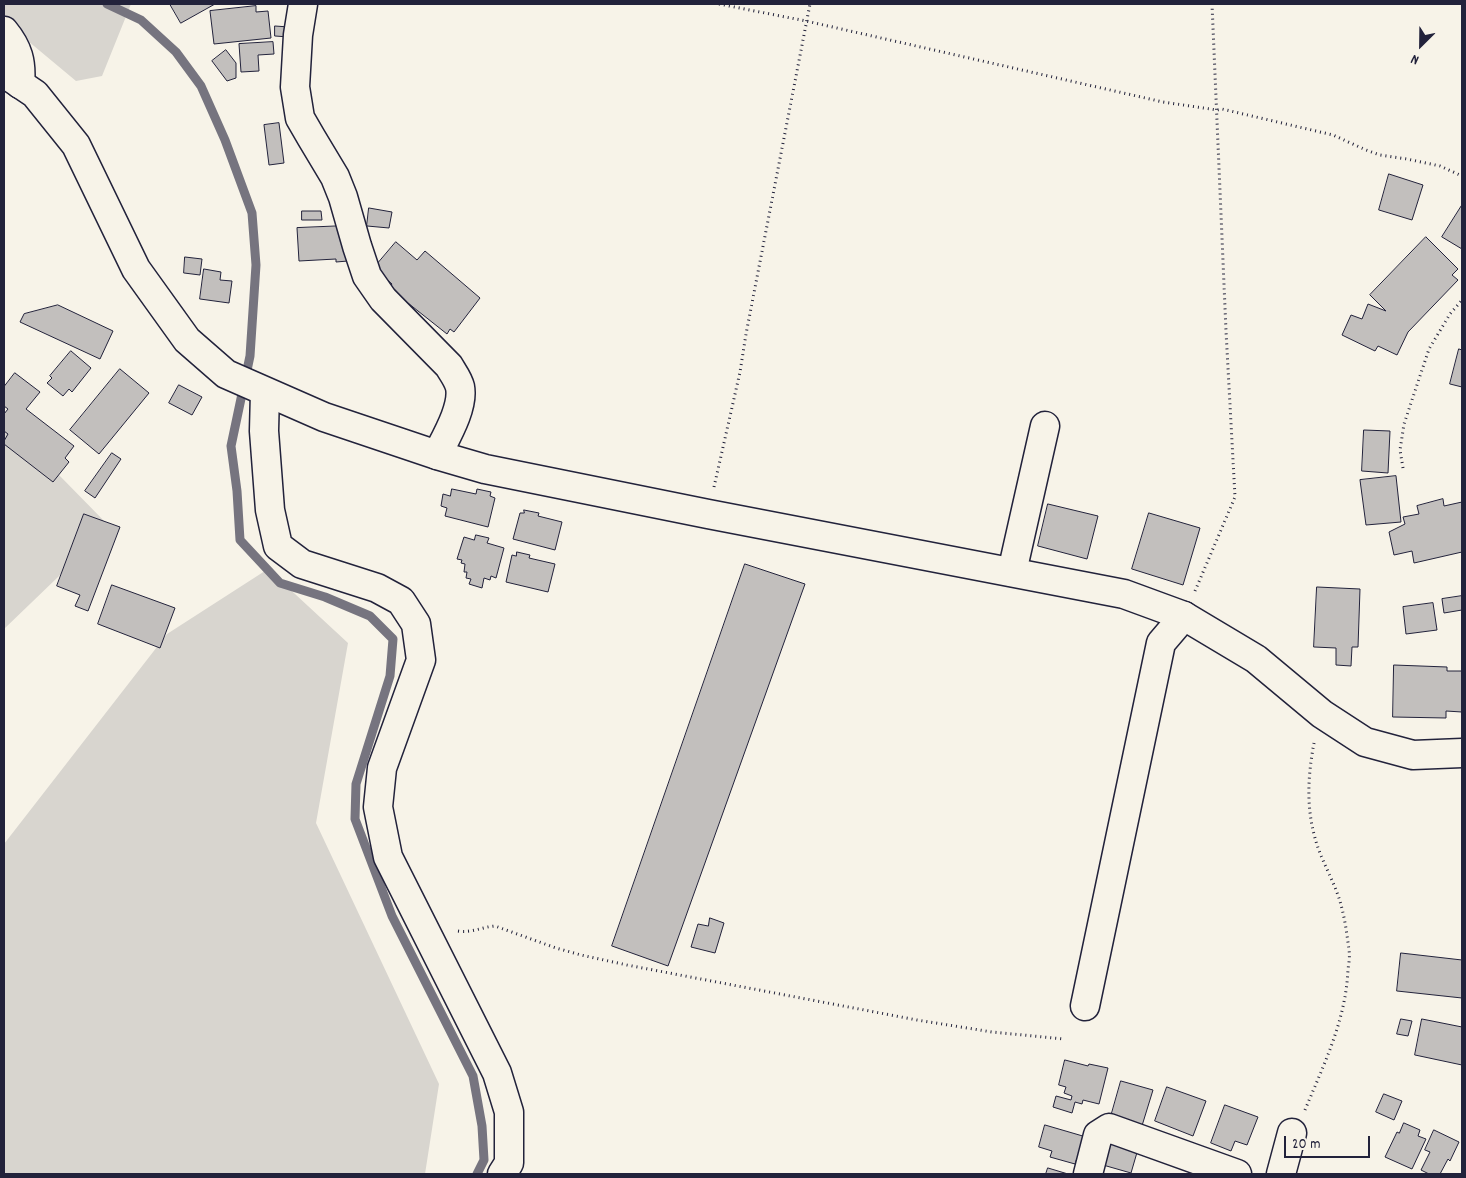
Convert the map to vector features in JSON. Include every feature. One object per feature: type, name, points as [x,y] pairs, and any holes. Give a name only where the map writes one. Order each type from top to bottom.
[{"type":"street","points":[[303,4],[298,36],[295,86],[300,118],[335,177],[367,276],[383,299],[449,366],[456,376],[460,389],[458,413],[438,455]]},
{"type":"street","points":[[4,31],[17,51],[21,69],[12,78],[35,94],[76,145],[136,269],[187,340],[246,384],[324,417],[485,469],[1124,594],[1184,616],[1256,659],[1322,714],[1365,742],[1413,755],[1462,753]]},
{"type":"street","points":[[246,384],[264,431],[270,510],[278,546],[302,564],[377,588],[401,601],[416,624],[421,660],[382,768],[378,807],[388,857],[497,1073],[509,1112],[509,1163],[502,1174]]},
{"type":"street","points":[[1012,572],[1045,426]]},
{"type":"street","points":[[1085,1006],[1161,643],[1184,616]]},
{"type":"street","points":[[1088,1174],[1098,1135],[1109,1128],[1237,1174]]},
{"type":"street","points":[[1281,1174],[1292,1133]]},
{"type":"path","points":[[719,4],[806,21],[1163,102],[1217,110],[1222,109],[1333,135],[1380,155],[1440,166],[1462,176]]},
{"type":"path","points":[[708,514],[740,372],[810,4]]},
{"type":"path","points":[[1184,616],[1235,497],[1212,4]]},
{"type":"path","points":[[1403,468],[1400,450],[1404,424],[1430,349],[1450,314],[1462,300]]},
{"type":"path","points":[[1292,1133],[1299,1126],[1334,1040],[1348,981],[1349,952],[1341,905],[1318,849],[1311,821],[1309,801],[1311,757],[1315,734],[1322,714]]},
{"type":"path","points":[[420,918],[452,930],[467,932],[495,926],[581,955],[832,1005],[992,1032],[1064,1040]]},
{"type":"shaded area","points":[[4,4],[131,4],[102,76],[76,81],[4,21]]},
{"type":"shaded area","points":[[4,419],[110,527],[4,629]]},
{"type":"shaded area","points":[[268,569],[348,643],[316,823],[439,1084],[425,1174],[4,1174],[4,844],[167,634]]},
{"type":"building","points":[[170,4],[215,4],[181,23]]},
{"type":"building","points":[[256,6],[256,12],[268,11],[271,38],[214,44],[210,11]]},
{"type":"building","points":[[275,26],[289,27],[289,37],[275,36]]},
{"type":"building","points":[[273,42],[274,54],[258,55],[259,71],[241,72],[239,44]]},
{"type":"building","points":[[226,50],[236,63],[236,78],[227,81],[212,61]]},
{"type":"building","points":[[279,123],[284,163],[269,165],[264,125]]},
{"type":"building","points":[[1389,174],[1423,185],[1412,220],[1379,210]]},
{"type":"building","points":[[1462,205],[1462,249],[1442,237]]},
{"type":"building","points":[[369,208],[392,212],[389,228],[367,226]]},
{"type":"building","points":[[302,211],[321,211],[322,220],[302,220]]},
{"type":"building","points":[[345,226],[348,261],[336,262],[336,259],[299,261],[297,228]]},
{"type":"building","points":[[1426,237],[1458,269],[1452,275],[1458,280],[1408,332],[1397,355],[1378,346],[1375,351],[1342,335],[1351,315],[1362,319],[1368,304],[1386,311],[1370,295]]},
{"type":"building","points":[[396,242],[417,260],[425,251],[480,298],[454,332],[450,329],[447,334],[389,288],[392,284],[374,268]]},
{"type":"building","points":[[185,257],[202,259],[200,275],[184,273]]},
{"type":"building","points":[[204,269],[221,272],[220,280],[232,281],[229,303],[200,299]]},
{"type":"building","points":[[58,305],[113,331],[100,359],[20,322],[24,314]]},
{"type":"building","points":[[1459,349],[1462,350],[1462,387],[1450,384]]},
{"type":"building","points":[[71,351],[91,368],[72,392],[69,389],[63,396],[47,383],[52,378],[50,376]]},
{"type":"building","points":[[120,369],[149,393],[99,454],[70,430]]},
{"type":"building","points":[[15,373],[40,392],[26,409],[74,446],[65,458],[69,462],[53,482],[4,444],[8,434],[4,431],[4,414],[8,409],[4,406],[4,387]]},
{"type":"building","points":[[179,385],[202,397],[192,415],[169,403]]},
{"type":"building","points":[[1364,430],[1390,431],[1388,473],[1362,471]]},
{"type":"building","points":[[112,453],[121,459],[95,498],[85,491]]},
{"type":"building","points":[[1396,476],[1401,522],[1366,525],[1360,480]]},
{"type":"building","points":[[452,489],[476,494],[477,489],[491,492],[490,496],[495,498],[488,527],[445,516],[447,508],[441,506],[443,494],[450,496]]},
{"type":"building","points":[[1443,499],[1444,506],[1462,502],[1462,552],[1414,563],[1412,551],[1394,555],[1389,532],[1405,524],[1403,517],[1419,514],[1417,506]]},
{"type":"building","points":[[1048,504],[1098,516],[1087,559],[1038,546]]},
{"type":"building","points":[[524,510],[539,513],[538,516],[562,522],[555,550],[513,539],[520,513],[524,513]]},
{"type":"building","points":[[1149,513],[1200,528],[1183,585],[1132,569]]},
{"type":"building","points":[[84,514],[120,527],[88,611],[75,606],[80,595],[57,586]]},
{"type":"building","points":[[476,535],[489,538],[487,543],[504,548],[496,578],[491,576],[490,580],[484,578],[482,588],[469,584],[471,579],[466,578],[467,572],[464,572],[465,564],[461,563],[462,560],[457,559],[464,537],[474,540]]},
{"type":"building","points":[[517,552],[530,555],[529,558],[555,564],[548,592],[506,582],[512,555],[516,556]]},
{"type":"building","points":[[745,564],[805,584],[668,966],[612,946]]},
{"type":"building","points":[[112,585],[175,608],[160,648],[98,624]]},
{"type":"building","points":[[1317,587],[1360,589],[1358,647],[1352,647],[1351,666],[1336,665],[1336,648],[1314,647]]},
{"type":"building","points":[[1462,596],[1462,610],[1444,613],[1442,599]]},
{"type":"building","points":[[1433,603],[1437,630],[1406,634],[1403,607]]},
{"type":"building","points":[[1394,665],[1447,667],[1447,671],[1462,671],[1462,712],[1446,711],[1446,718],[1393,717]]},
{"type":"building","points":[[710,918],[724,923],[715,953],[691,947],[698,924],[708,926]]},
{"type":"building","points":[[1401,953],[1462,960],[1462,998],[1397,991]]},
{"type":"building","points":[[1401,1019],[1412,1021],[1408,1036],[1397,1034]]},
{"type":"building","points":[[1422,1019],[1462,1027],[1462,1065],[1415,1055]]},
{"type":"building","points":[[1065,1060],[1088,1066],[1089,1064],[1108,1068],[1099,1104],[1083,1100],[1082,1104],[1075,1102],[1072,1113],[1053,1107],[1056,1096],[1071,1100],[1072,1096],[1064,1093],[1066,1087],[1059,1085]]},
{"type":"building","points":[[1121,1081],[1153,1090],[1141,1129],[1110,1120]]},
{"type":"building","points":[[1167,1087],[1206,1101],[1193,1136],[1155,1121]]},
{"type":"building","points":[[1384,1094],[1402,1101],[1394,1120],[1376,1112]]},
{"type":"building","points":[[1225,1105],[1258,1117],[1247,1145],[1235,1141],[1231,1151],[1211,1143]]},
{"type":"building","points":[[1404,1123],[1420,1130],[1418,1136],[1426,1139],[1412,1169],[1385,1157],[1397,1132],[1399,1133]]},
{"type":"building","points":[[1045,1125],[1093,1139],[1086,1161],[1077,1158],[1075,1164],[1050,1157],[1052,1151],[1039,1147]]},
{"type":"building","points":[[1434,1130],[1459,1142],[1450,1161],[1448,1159],[1440,1174],[1429,1174],[1421,1170],[1430,1152],[1425,1150]]},
{"type":"building","points":[[1103,1139],[1138,1149],[1131,1173],[1096,1163]]},
{"type":"building","points":[[1048,1168],[1068,1174],[1046,1174]]},
{"type":"waterway","points":[[107,4],[141,20],[176,52],[201,86],[225,140],[252,213],[256,265],[250,356],[231,446],[237,491],[240,540],[280,583],[325,597],[370,616],[393,639],[390,676],[356,784],[355,819],[392,916],[473,1076],[482,1126],[484,1160],[477,1174]]}]
